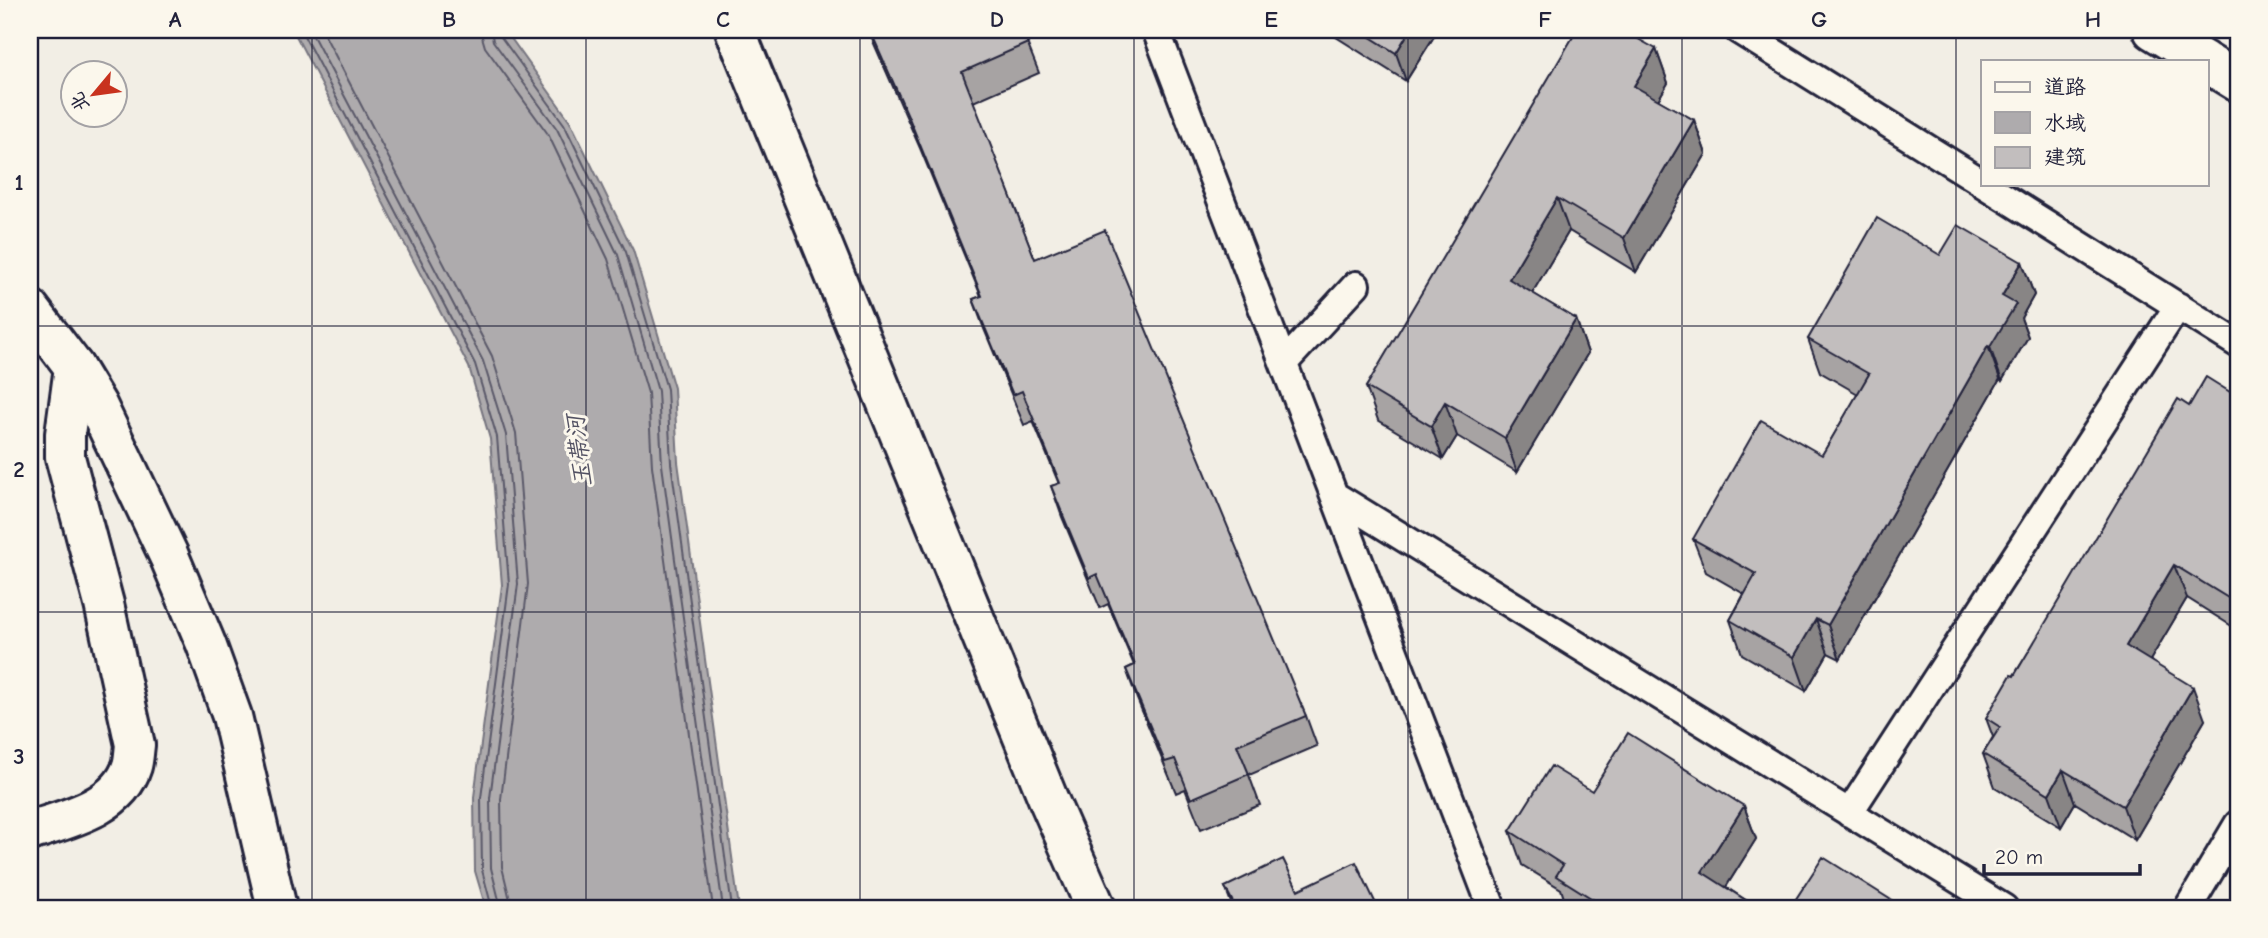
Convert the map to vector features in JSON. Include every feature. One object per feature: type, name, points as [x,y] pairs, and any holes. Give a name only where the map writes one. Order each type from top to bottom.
[{"type":"main road","points":[[735,30],[1033,763],[1096,908]]},
{"type":"main road","points":[[2153,30],[2203,60]]},
{"type":"main road","points":[[2208,63],[2238,82]]},
{"type":"main road","points":[[30,309],[74,368],[97,405],[169,556],[206,643],[232,716],[277,908]]},
{"type":"main road","points":[[30,831],[86,813],[112,794],[127,777],[132,766],[135,745],[104,604],[65,457],[65,434],[74,368]]},
{"type":"lane","points":[[1156,30],[1492,908]]},
{"type":"lane","points":[[1738,30],[1981,183]]},
{"type":"lane","points":[[1986,186],[2238,344]]},
{"type":"lane","points":[[1284,363],[1356,285]]},
{"type":"lane","points":[[1849,813],[2178,306]]},
{"type":"lane","points":[[1334,495],[2004,908]]},
{"type":"lane","points":[[2188,908],[2238,824]]},
{"type":"water","name":"玉带河","points":[[293,30],[505,30],[570,121],[633,250],[674,388],[678,462],[739,908],[486,908],[475,871],[474,797],[502,585],[490,439],[469,367]]},
{"type":"building","points":[[870,30],[1022,30],[1028,43],[962,72],[1035,259],[1105,230],[1306,716],[1237,745],[1249,774],[1191,799],[1175,759],[1165,762],[1126,669],[1135,665],[1097,574],[1089,578],[1051,486],[1060,483],[1022,391],[1013,395],[973,299],[982,296]]},
{"type":"building","points":[[1359,30],[1410,30],[1396,53]]},
{"type":"building","points":[[1577,30],[1622,30],[1656,49],[1634,86],[1694,120],[1624,238],[1557,198],[1509,279],[1576,319],[1505,438],[1445,402],[1431,426],[1366,387]]},
{"type":"building","points":[[1877,218],[1940,255],[1958,225],[2022,262],[2002,296],[2016,304],[1990,347],[1988,346],[1828,625],[1816,619],[1794,657],[1730,620],[1756,574],[1693,539],[1761,420],[1822,455],[1869,374],[1808,339]]},
{"type":"building","points":[[2206,377],[2238,397],[2238,604],[2174,565],[2126,646],[2193,687],[2123,806],[2063,770],[2049,794],[1983,754],[2000,727],[1986,718],[2011,675],[2014,676],[2178,399],[2189,406]]},
{"type":"building","points":[[1628,733],[1744,806],[1702,872],[1758,908],[1607,908],[1556,876],[1563,865],[1510,831],[1551,766],[1592,791]]},
{"type":"building","points":[[1823,857],[1904,908],[1790,908]]},
{"type":"building","points":[[1283,859],[1298,890],[1356,862],[1378,908],[1236,908],[1225,887]]}]
